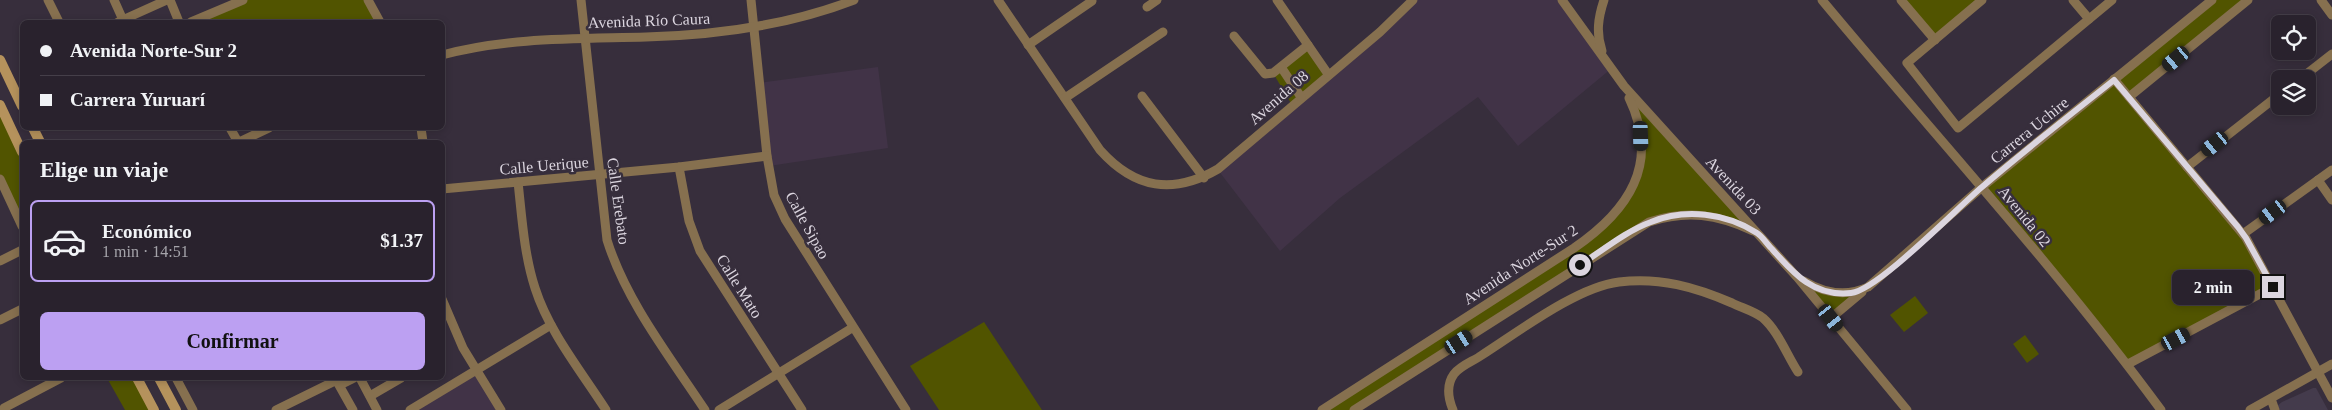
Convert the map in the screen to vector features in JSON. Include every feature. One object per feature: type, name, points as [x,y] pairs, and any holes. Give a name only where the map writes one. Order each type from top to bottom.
[{"type":"main road","points":[[0,60],[20,102]]},
{"type":"main road","points":[[0,105],[20,148]]},
{"type":"main road","points":[[138,380],[154,410]]},
{"type":"main road","points":[[160,380],[176,410]]},
{"type":"street","points":[[48,0],[58,20]]},
{"type":"street","points":[[114,0],[121,20]]},
{"type":"street","points":[[123,20],[168,0],[178,20]]},
{"type":"street","points":[[195,20],[243,0]]},
{"type":"street","points":[[368,0],[379,20]]},
{"type":"street","name":"Calle Erebato","points":[[581,0],[607,240],[620,276],[631,296],[705,410]]},
{"type":"street","name":"Calle Sipao","points":[[751,0],[767,156],[779,208],[852,328],[906,410]]},
{"type":"street","name":"Avenida Río Caura","points":[[445,54],[510,42],[695,35],[753,28],[794,19],[854,0]]},
{"type":"street","name":"Avenida 08","points":[[998,0],[1100,150],[1111,163],[1136,179],[1149,183],[1176,185],[1204,178],[1226,164],[1302,96],[1380,32],[1413,0]]},
{"type":"street","points":[[1147,7],[1157,0]]},
{"type":"street","points":[[1277,0],[1328,74]]},
{"type":"street","name":"Avenida 03","points":[[1562,0],[1624,86],[1797,277],[1907,410]]},
{"type":"street","points":[[1604,0],[1598,30],[1605,59]]},
{"type":"street","name":"Avenida 02","points":[[1822,0],[1909,104],[1982,187],[2128,364],[2161,410]]},
{"type":"street","points":[[1901,0],[1934,40]]},
{"type":"street","points":[[1982,0],[1908,63],[1958,128],[2112,0]]},
{"type":"street","points":[[2073,0],[2089,19]]},
{"type":"street","name":"Carrera Uchire","points":[[1831,318],[1982,187],[2212,0]]},
{"type":"street","points":[[2130,97],[2248,0]]},
{"type":"street","points":[[2321,0],[2332,15]]},
{"type":"street","points":[[1028,45],[1092,1]]},
{"type":"street","points":[[1065,98],[1163,32]]},
{"type":"street","points":[[1234,36],[1262,72],[1273,73],[1308,45]]},
{"type":"street","points":[[2312,70],[2332,54]]},
{"type":"street","points":[[1281,67],[1302,96]]},
{"type":"street","points":[[2114,80],[2243,234],[2332,398]]},
{"type":"street","name":"Avenida Norte-Sur 2","points":[[1322,410],[1567,252],[1598,231],[1610,219],[1628,197],[1640,160],[1639,122],[1624,86]]},
{"type":"street","points":[[1142,96],[1204,178]]},
{"type":"street","points":[[2187,167],[2271,101]]},
{"type":"street","points":[[243,140],[265,130]]},
{"type":"street","name":"Calle Uerique","points":[[445,189],[679,167],[767,156]]},
{"type":"street","name":"Calle Mato","points":[[679,167],[689,221],[700,251],[802,410]]},
{"type":"street","points":[[2243,234],[2332,170]]},
{"type":"street","points":[[0,179],[20,222]]},
{"type":"street","points":[[2318,180],[2332,200]]},
{"type":"street","points":[[518,182],[529,269],[538,296],[551,325],[606,410]]},
{"type":"street","name":"Avenida Norte-Sur 2","points":[[1354,410],[1649,222],[1684,214],[1710,215],[1758,233]]},
{"type":"street","points":[[0,261],[20,251]]},
{"type":"street","name":"Carrera Uchire","points":[[1797,277],[1814,287],[1838,293],[1859,291],[1868,287]]},
{"type":"street","points":[[1453,410],[1449,399],[1449,385],[1458,370],[1529,324],[1581,295],[1599,287],[1618,282],[1658,280],[1679,284],[1752,311],[1765,320],[1798,372]]},
{"type":"street","points":[[2128,364],[2273,287]]},
{"type":"street","points":[[445,306],[452,326],[475,370],[501,410]]},
{"type":"street","points":[[0,320],[20,310]]},
{"type":"street","points":[[410,410],[551,325]]},
{"type":"street","points":[[719,410],[852,328]]},
{"type":"street","points":[[2250,410],[2332,364]]},
{"type":"street","points":[[3,406],[57,380]]},
{"type":"street","points":[[177,380],[193,410]]},
{"type":"street","points":[[361,380],[377,410]]},
{"type":"street","points":[[370,396],[398,380]]},
{"type":"street","points":[[276,410],[337,381],[353,410]]},
{"type":"street","points":[[2271,399],[2275,410]]},
{"type":"shaded area","points":[[243,0],[368,0],[378,20],[196,20]]},
{"type":"shaded area","points":[[1414,0],[1562,0],[1612,68],[1518,146],[1478,97],[1340,198],[1280,251],[1218,170]]},
{"type":"shaded area","points":[[1901,0],[1982,0],[1935,40]]},
{"type":"shaded area","points":[[2212,0],[2248,0],[2130,98],[2238,227],[2273,287],[2128,364],[1983,188]]},
{"type":"shaded area","points":[[1308,45],[1328,74],[1292,105],[1273,73]]},
{"type":"shaded area","points":[[878,67],[888,148],[769,166],[759,83]]},
{"type":"shaded area","points":[[1624,86],[1758,233],[1725,219],[1659,219],[1354,410],[1322,410],[1574,248],[1628,197],[1641,147]]},
{"type":"shaded area","points":[[0,105],[20,148],[20,222],[0,179]]},
{"type":"shaded area","points":[[1797,277],[1814,287],[1859,291],[1831,318]]},
{"type":"shaded area","points":[[1915,296],[1928,313],[1904,332],[1890,315]]},
{"type":"shaded area","points":[[984,322],[1042,410],[939,410],[910,366]]},
{"type":"shaded area","points":[[2025,335],[2039,354],[2027,363],[2013,344]]},
{"type":"shaded area","points":[[475,370],[501,410],[410,410]]},
{"type":"shaded area","points":[[108,380],[138,380],[154,410],[125,410]]},
{"type":"shaded area","points":[[2316,388],[2328,410],[2278,410],[2277,406],[2282,402]]},
{"type":"route","points":[[1580,265],[1649,222],[1684,214],[1710,215],[1725,219],[1758,233],[1797,277],[1814,287],[1838,293],[1859,291],[1868,287],[1888,271],[1982,187],[2114,80],[2238,227],[2273,287]]}]
